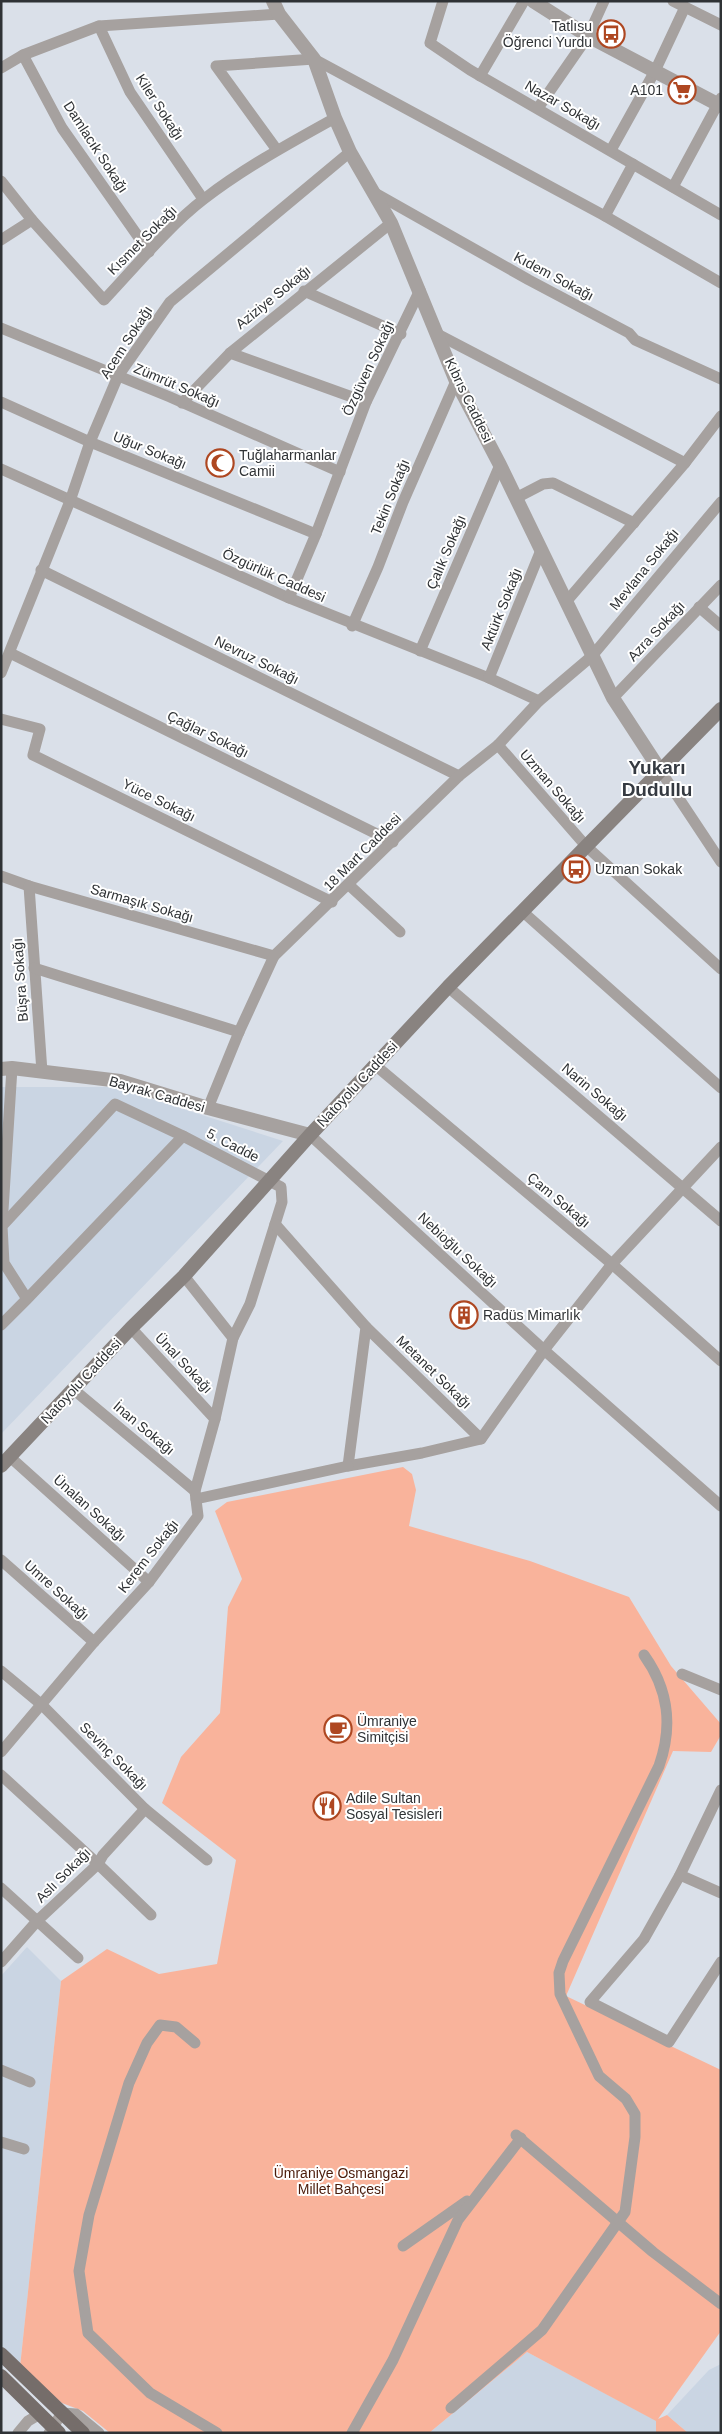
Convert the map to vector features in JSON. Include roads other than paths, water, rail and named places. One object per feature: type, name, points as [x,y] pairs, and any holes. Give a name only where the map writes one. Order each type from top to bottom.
[{"type":"main road","name":"Natoyolu Caddesi","points":[[6,1462],[131,1328],[184,1276],[310,1135],[448,987],[721,709]]},
{"type":"main road","points":[[1,2354],[83,2433]]},
{"type":"main road","points":[[4,2383],[40,2414],[54,2431]]},
{"type":"street","name":"Kıbrıs Caddesi","points":[[273,1],[279,14],[314,59],[335,118],[350,152],[391,223],[439,335],[456,381],[500,465],[613,698],[660,770]]},
{"type":"street","name":"Nazar Sokağı","points":[[443,1],[430,43],[480,76],[721,215]]},
{"type":"street","points":[[480,76],[524,1]]},
{"type":"street","points":[[533,1],[588,36],[720,102],[672,187]]},
{"type":"street","points":[[538,108],[588,36],[604,1]]},
{"type":"street","points":[[673,1],[721,25]]},
{"type":"street","points":[[611,150],[655,71],[685,6]]},
{"type":"street","points":[[1,68],[23,55],[100,26],[279,14]]},
{"type":"street","name":"Kiler Sokağı","points":[[100,26],[130,92],[203,199]]},
{"type":"street","name":"Damlacık Sokağı","points":[[23,55],[62,128],[149,252]]},
{"type":"street","points":[[277,150],[216,66],[314,59],[605,216],[721,283]]},
{"type":"street","name":"Kısmet Sokağı","points":[[1,181],[32,220],[104,300],[203,199],[277,150],[335,118]]},
{"type":"street","name":"Acem Sokağı","points":[[1,673],[70,501],[90,442],[118,376],[170,302],[350,152]]},
{"type":"street","points":[[605,216],[634,164]]},
{"type":"street","name":"Kıdem Sokağı","points":[[375,193],[629,334],[635,340],[721,379]]},
{"type":"street","points":[[1,240],[32,220]]},
{"type":"street","name":"Aziziye Sokağı","points":[[182,404],[230,353],[304,291],[391,223]]},
{"type":"street","name":"Özgüven Sokağı","points":[[289,598],[316,534],[366,402],[401,334],[420,290]]},
{"type":"street","points":[[304,291],[401,334]]},
{"type":"street","name":"Zümrüt Sokağı","points":[[1,328],[118,376],[340,472]]},
{"type":"street","points":[[439,335],[685,463]]},
{"type":"street","points":[[230,353],[366,402]]},
{"type":"street","name":"Tekin Sokağı","points":[[352,626],[378,567],[403,502],[456,381]]},
{"type":"street","name":"Uğur Sokağı","points":[[1,402],[90,442],[316,534]]},
{"type":"street","points":[[566,602],[719,421]]},
{"type":"street","name":"Çalık Sokağı","points":[[420,652],[500,465]]},
{"type":"street","name":"Özgürlük Caddesi","points":[[2,472],[352,626],[489,678],[539,702]]},
{"type":"street","points":[[516,498],[543,484],[552,483],[634,522]]},
{"type":"street","name":"Mevlana Sokağı","points":[[592,656],[721,502]]},
{"type":"street","name":"Aktürk Sokağı","points":[[489,678],[541,550]]},
{"type":"street","name":"Nevruz Sokağı","points":[[41,570],[459,776]]},
{"type":"street","name":"Azra Sokağı","points":[[613,698],[721,585]]},
{"type":"street","points":[[699,607],[721,626]]},
{"type":"street","name":"Çağlar Sokağı","points":[[10,653],[393,842]]},
{"type":"street","name":"18 Mart Caddesi","points":[[208,1108],[238,1032],[274,956],[332,902],[459,776],[498,745],[539,702],[592,656]]},
{"type":"street","name":"Yüce Sokağı","points":[[1,718],[40,729],[33,755],[332,902]]},
{"type":"street","name":"Uzman Sokağı","points":[[498,745],[586,846],[721,969]]},
{"type":"street","points":[[660,770],[717,847],[721,862]]},
{"type":"street","name":"Sarmaşık Sokağı","points":[[1,876],[29,886],[274,956]]},
{"type":"street","points":[[349,885],[400,932]]},
{"type":"street","name":"Büşra Sokağı","points":[[29,886],[42,1072]]},
{"type":"street","points":[[522,911],[721,1088]]},
{"type":"street","points":[[34,968],[238,1032]]},
{"type":"street","name":"Narin Sokağı","points":[[448,987],[721,1221]]},
{"type":"street","name":"Çam Sokağı","points":[[375,1065],[612,1264],[721,1361]]},
{"type":"street","points":[[7,1068],[2,1226],[3,1263],[27,1299]]},
{"type":"street","name":"Bayrak Caddesi","points":[[7,1068],[120,1081],[208,1108],[310,1135]]},
{"type":"street","name":"5. Cadde","points":[[2,1226],[115,1104],[270,1180]]},
{"type":"street","name":"Nebioğlu Sokağı","points":[[310,1135],[544,1350],[721,1506]]},
{"type":"street","points":[[1,1325],[183,1136]]},
{"type":"street","points":[[196,1495],[422,1453],[481,1439],[544,1350],[612,1264],[721,1147]]},
{"type":"street","name":"Kerem Sokağı","points":[[1,1752],[94,1642],[149,1582],[198,1516],[196,1495],[233,1338],[250,1304],[282,1202],[281,1188],[270,1180]]},
{"type":"street","name":"Metanet Sokağı","points":[[275,1224],[366,1327],[481,1439]]},
{"type":"street","points":[[184,1276],[233,1338]]},
{"type":"street","points":[[348,1466],[366,1327]]},
{"type":"street","name":"Ünal Sokağı","points":[[131,1328],[215,1419]]},
{"type":"street","name":"İnan Sokağı","points":[[73,1389],[196,1495]]},
{"type":"street","name":"Ünalan Sokağı","points":[[6,1462],[149,1582]]},
{"type":"street","name":"Umre Sokağı","points":[[1,1560],[94,1642]]},
{"type":"street","points":[[452,2408],[542,2330],[620,2223],[626,2206],[635,2138],[635,2114],[626,2099],[607,2085],[594,2068],[560,1994],[558,1983],[564,1961],[659,1766],[665,1748],[668,1726],[667,1705],[661,1683],[644,1655]]},
{"type":"street","name":"Sevinç Sokağı","points":[[1,1671],[42,1705],[145,1808],[207,1860]]},
{"type":"street","points":[[682,1674],[721,1690]]},
{"type":"street","points":[[1,1776],[151,1915]]},
{"type":"street","points":[[721,1790],[680,1875],[644,1938],[590,2002],[669,2042],[721,1962]]},
{"type":"street","name":"Aslı Sokağı","points":[[1,1962],[38,1920],[98,1864],[103,1855],[145,1808]]},
{"type":"street","points":[[680,1875],[721,1893]]},
{"type":"street","points":[[1,1888],[78,1958]]},
{"type":"street","points":[[195,2043],[176,2027],[160,2025],[147,2043],[129,2084],[103,2166],[89,2216],[79,2271],[88,2333],[150,2392],[217,2433]]},
{"type":"street","points":[[1,2070],[30,2082]]},
{"type":"street","points":[[352,2433],[393,2360],[458,2220],[518,2136],[620,2223],[721,2304]]},
{"type":"street","points":[[1,2142],[24,2148]]},
{"type":"street","points":[[403,2246],[477,2194]]},
{"type":"street","points":[[54,2431],[62,2413],[76,2414],[99,2433]]},
{"type":"street","points":[[18,2433],[28,2421],[40,2414]]},
{"type":"place","name":"Tatlısu Öğrenci Yurdu","points":[[611,34]]},
{"type":"place","name":"A101","points":[[682,90]]},
{"type":"place","name":"Tuğlaharmanlar Camii","points":[[220,463]]},
{"type":"place","name":"Uzman Sokak","points":[[576,869]]},
{"type":"place","name":"Radüs Mimarlık","points":[[464,1315]]},
{"type":"place","name":"Ümraniye Simitçisi","points":[[338,1729]]},
{"type":"place","name":"Adile Sultan Sosyal Tesisleri","points":[[327,1806]]},
{"type":"district","name":"Yukarı Dudullu","points":[[657,778]]},
{"type":"park label","name":"Ümraniye Osmangazi Millet Bahçesi","points":[[341,2182]]}]
